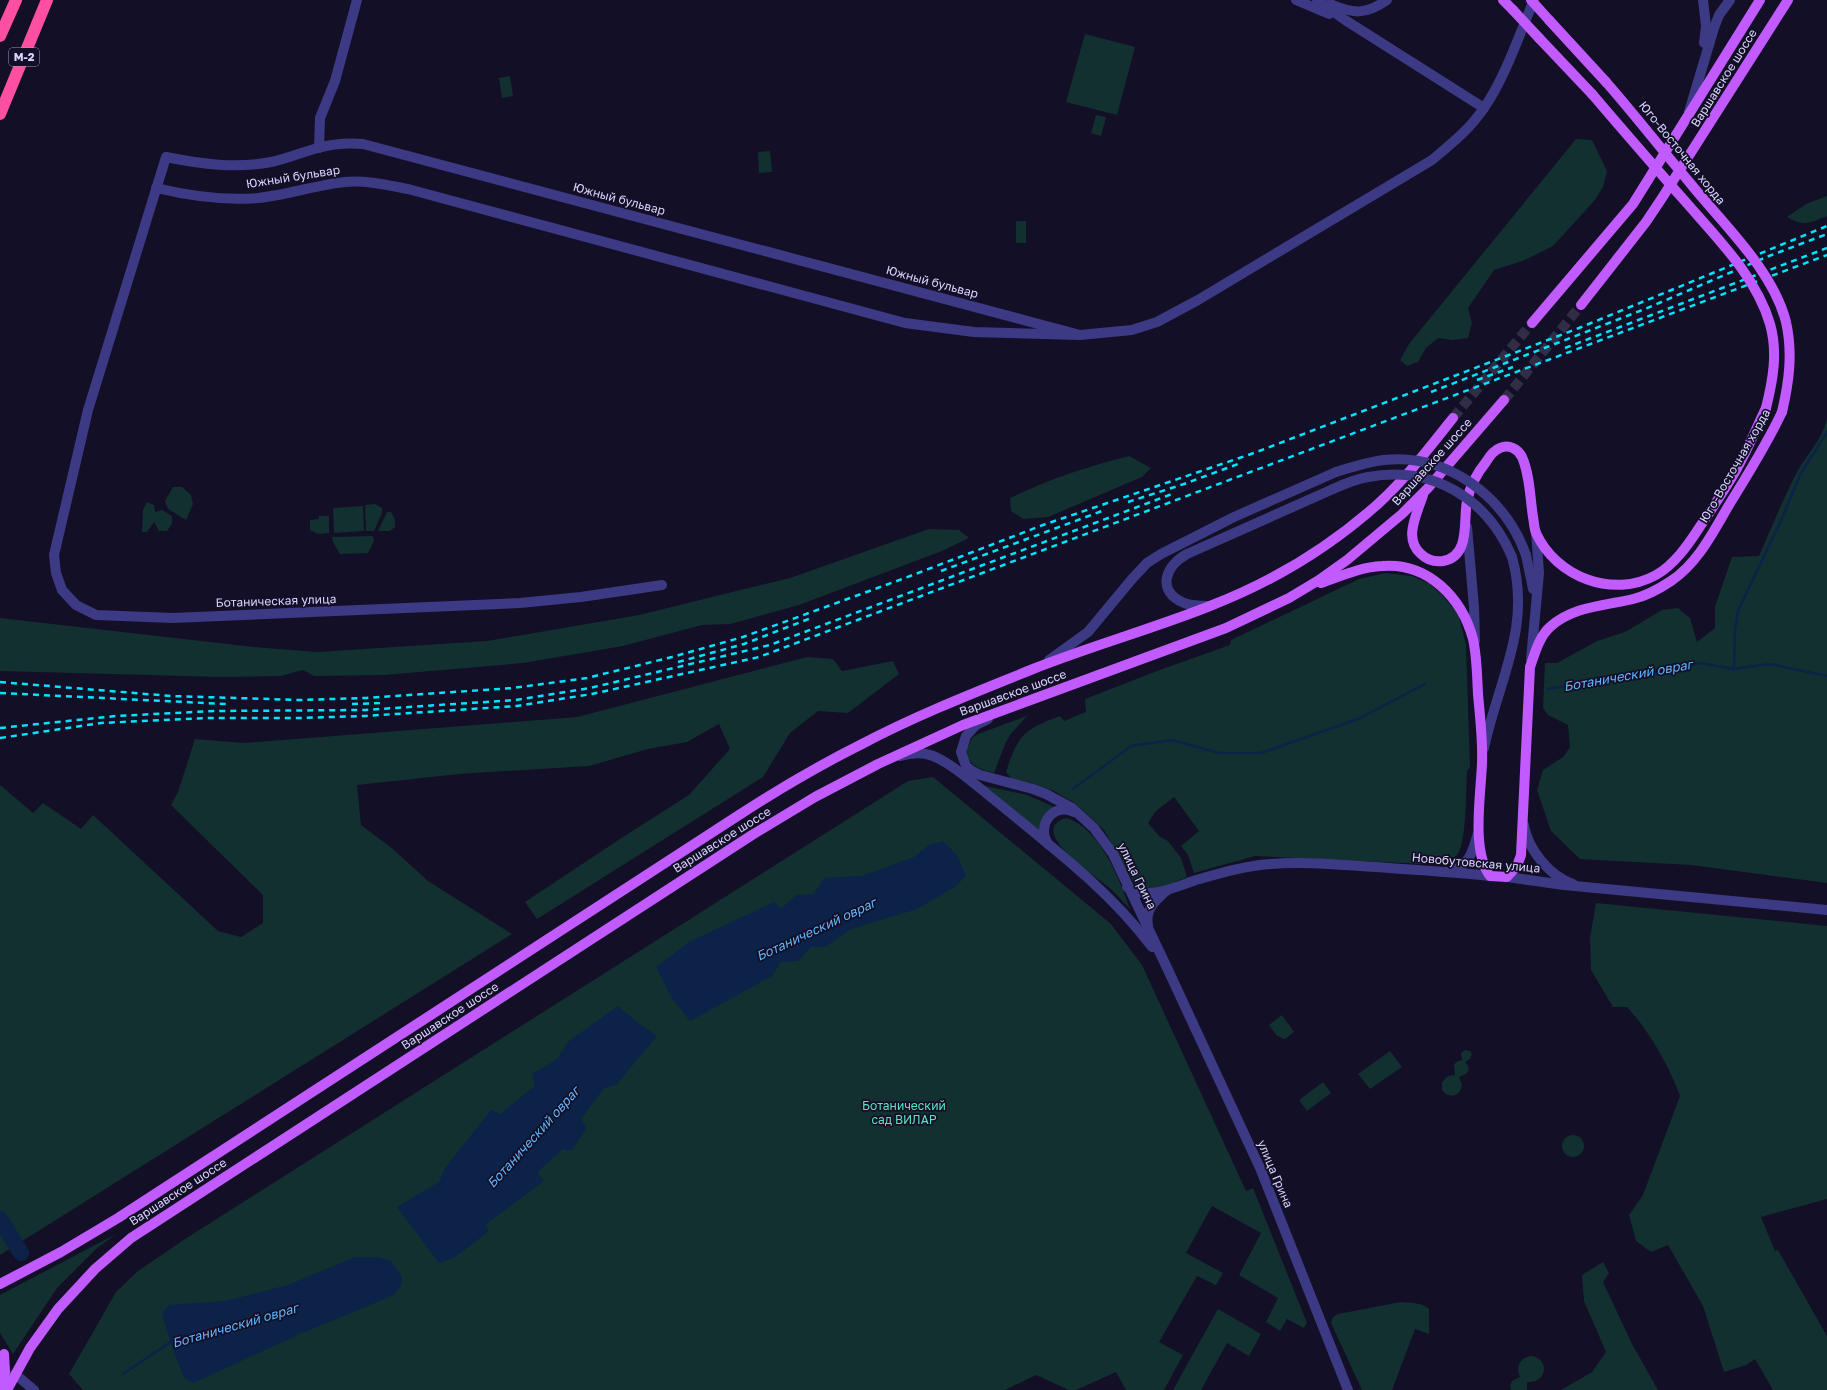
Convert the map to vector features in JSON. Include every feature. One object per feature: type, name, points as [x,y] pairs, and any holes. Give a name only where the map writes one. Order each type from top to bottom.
[{"type":"highway","name":"М-2","points":[[0,36],[16,0]]},
{"type":"highway","name":"М-2","points":[[0,114],[47,0]]},
{"type":"main road","name":"Юго-Восточная хорда","points":[[1423,493],[1413,528],[1412,538],[1417,550],[1423,556],[1436,561],[1442,561],[1454,557],[1461,547],[1467,521],[1467,501],[1474,480],[1495,450],[1507,446],[1518,451],[1524,462],[1536,532],[1546,550],[1558,564],[1578,576],[1599,584],[1625,584],[1642,582],[1657,575],[1687,546],[1734,473],[1766,408],[1773,378],[1774,351],[1770,324],[1760,300],[1735,260],[1592,94],[1504,0]]},
{"type":"main road","name":"Юго-Восточная хорда","points":[[1507,877],[1514,872],[1520,861],[1524,812],[1530,667],[1538,644],[1550,627],[1567,615],[1585,608],[1633,599],[1651,593],[1671,581],[1689,567],[1704,547],[1758,457],[1782,412],[1789,379],[1790,352],[1786,322],[1778,298],[1765,276],[1744,247],[1644,125],[1532,0]]},
{"type":"main road","name":"Варшавское шоссе","points":[[1532,323],[1632,204],[1760,0]]},
{"type":"main road","name":"Варшавское шоссе","points":[[1581,305],[1646,222],[1667,192],[1788,0]]},
{"type":"main road","name":"Варшавское шоссе","points":[[7,1390],[37,1337],[69,1296],[95,1269],[131,1238],[752,835],[809,801],[878,764],[963,725],[1226,628],[1268,609],[1319,580],[1380,534],[1423,493],[1504,400]]},
{"type":"main road","name":"Варшавское шоссе","points":[[0,1284],[61,1252],[118,1218],[776,791],[870,740],[954,702],[1035,668],[1209,606],[1265,582],[1325,545],[1380,502],[1410,471],[1453,418]]},
{"type":"main road","points":[[1299,592],[1347,573],[1368,568],[1382,566],[1407,568],[1440,584],[1453,597],[1464,613],[1469,626],[1475,652],[1482,763],[1479,830],[1481,859],[1490,876]]},
{"type":"main road","name":"Новобутовская улица","points":[[1490,876],[1507,877]]},
{"type":"main road","points":[[2,1350],[15,1374]]},
{"type":"main road","points":[[2,1350],[5,1372],[3,1390]]},
{"type":"street","points":[[319,148],[320,118],[335,81],[357,0]]},
{"type":"street","points":[[1296,0],[1345,20]]},
{"type":"street","points":[[1318,0],[1345,20],[1484,108]]},
{"type":"street","points":[[1318,0],[1346,11],[1359,12],[1374,9],[1387,0]]},
{"type":"street","name":"Южный бульвар","points":[[1080,336],[363,144],[352,143],[319,148],[271,162],[232,166],[197,164],[166,157],[156,188],[193,197],[234,199],[259,198],[346,182],[371,182],[408,189],[905,323],[974,332],[1080,336],[1132,330],[1157,322],[1198,300],[1432,160],[1459,138],[1484,108],[1505,69],[1532,0]]},
{"type":"street","points":[[1702,67],[1706,26],[1703,0]]},
{"type":"street","points":[[1687,118],[1714,28],[1719,15],[1730,0]]},
{"type":"street","name":"Ботаническая улица","points":[[156,188],[83,431],[54,555],[56,573],[62,590],[76,605],[96,615],[173,618],[513,603],[581,597],[662,585]]},
{"type":"street","points":[[1035,668],[1059,654],[1088,632],[1132,579],[1147,563],[1158,556],[1234,518],[1336,472],[1366,463],[1398,460],[1427,464],[1452,472],[1473,484],[1495,503],[1514,528],[1526,555],[1533,587],[1535,617]]},
{"type":"street","points":[[1209,606],[1185,604],[1172,594],[1167,586],[1166,575],[1174,562],[1187,554],[1333,489],[1367,477],[1386,475],[1410,476],[1435,481],[1465,496],[1485,513],[1502,534],[1512,557],[1519,589],[1518,622],[1488,730],[1482,763]]},
{"type":"street","points":[[1467,521],[1474,607],[1475,652]]},
{"type":"street","points":[[1530,667],[1539,573],[1536,532]]},
{"type":"street","points":[[1020,704],[976,725],[969,731],[962,747],[962,757],[966,766],[980,775],[1046,794],[1072,808],[1084,818]]},
{"type":"street","name":"улица Грина","points":[[878,764],[904,755],[916,753],[930,754],[938,758],[987,794],[1095,884],[1138,928],[1169,972]]},
{"type":"street","points":[[1049,845],[1043,832],[1046,820],[1053,813],[1059,810],[1070,810],[1084,818]]},
{"type":"street","points":[[1524,812],[1525,833],[1529,842],[1542,861],[1550,870],[1567,882],[1588,888]]},
{"type":"street","name":"улица Грина","points":[[1084,818],[1104,840],[1113,854],[1127,887],[1169,972],[1260,1168],[1348,1390]]},
{"type":"street","points":[[1450,872],[1465,864],[1471,858],[1479,830]]},
{"type":"street","name":"Новобутовская улица","points":[[1127,887],[1136,892],[1153,893],[1166,891],[1228,871],[1270,864],[1340,865],[1490,876]]},
{"type":"street","name":"Новобутовская улица","points":[[1507,877],[1588,888],[1827,910]]},
{"type":"street","points":[[1149,930],[1146,917],[1150,908],[1166,891]]},
{"type":"street","points":[[1138,928],[1134,915],[1137,907],[1145,898],[1153,893]]},
{"type":"street","points":[[15,1374],[34,1390]]},
{"type":"green space","points":[[1085,34],[1135,47],[1117,115],[1066,102]]},
{"type":"green space","points":[[510,76],[513,96],[502,98],[499,78]]},
{"type":"green space","points":[[1096,115],[1106,117],[1101,136],[1091,133]]},
{"type":"green space","points":[[1576,139],[1592,140],[1607,171],[1603,187],[1595,200],[1553,246],[1525,260],[1494,270],[1468,308],[1472,323],[1468,338],[1453,340],[1438,338],[1426,348],[1418,362],[1407,366],[1400,360],[1409,344]]},
{"type":"green space","points":[[770,151],[772,172],[759,173],[758,152]]},
{"type":"green space","points":[[1827,196],[1827,216],[1807,223],[1798,222],[1787,217],[1806,204]]},
{"type":"green space","points":[[1016,221],[1026,221],[1026,243],[1016,243]]},
{"type":"green space","points":[[1827,418],[1827,883],[1691,865],[1580,859],[1551,831],[1537,790],[1543,770],[1563,757],[1570,747],[1568,725],[1548,715],[1543,708],[1545,663],[1557,663],[1597,641],[1625,632],[1662,610],[1678,608],[1690,618],[1697,642],[1715,628],[1715,607],[1732,557],[1759,556],[1791,484],[1822,433]]},
{"type":"green space","points":[[1129,456],[1151,468],[1142,477],[1048,517],[1023,519],[1011,511],[1010,498],[1025,491],[1068,474]]},
{"type":"green space","points":[[173,487],[182,487],[191,495],[193,504],[186,520],[168,509],[165,501]]},
{"type":"green space","points":[[147,502],[154,505],[155,512],[162,510],[172,516],[172,524],[167,531],[159,531],[154,522],[147,532],[142,532],[143,510]]},
{"type":"green space","points":[[375,504],[382,508],[382,513],[374,531],[366,531],[365,505]]},
{"type":"green space","points":[[363,506],[364,531],[334,533],[333,508]]},
{"type":"green space","points":[[387,512],[391,512],[395,520],[395,527],[390,531],[378,531]]},
{"type":"green space","points":[[319,516],[329,516],[329,533],[318,534],[310,530],[310,520],[319,519]]},
{"type":"green space","points":[[929,529],[959,530],[969,538],[942,551],[799,605],[730,624],[702,625],[623,646],[523,663],[385,675],[314,676],[303,670],[281,676],[222,677],[0,671],[0,618],[254,647],[317,652],[487,641],[639,615],[790,578]]},
{"type":"green space","points":[[373,536],[374,541],[368,553],[340,554],[333,542],[332,537]]},
{"type":"green space","points":[[1385,573],[1412,576],[1430,584],[1458,613],[1466,645],[1470,767],[1467,771],[1462,842],[1460,851],[1453,858],[1429,859],[1425,864],[1255,856],[1194,873],[1188,855],[1181,846],[1199,831],[1174,797],[1155,812],[1148,823],[1160,837],[1168,841],[1181,858],[1187,877],[1162,887],[1142,887],[1135,885],[1104,830],[1073,802],[1054,791],[1031,783],[1012,779],[1006,772],[1010,759],[1019,741],[1024,735],[1038,725],[1060,716],[1064,721],[1086,712],[1085,699],[1230,645],[1231,640],[1359,579]]},
{"type":"green space","points":[[807,657],[833,659],[842,671],[893,661],[899,674],[848,713],[818,711],[790,733],[763,777],[537,919],[525,902],[689,795],[730,749],[719,724],[687,742],[648,749],[589,766],[459,774],[357,785],[361,825],[393,849],[428,881],[512,934],[0,1255],[0,785],[33,813],[43,803],[81,829],[93,815],[218,931],[241,937],[263,923],[263,895],[171,805],[178,792],[195,739],[244,743],[577,717]]},
{"type":"green space","points":[[1027,716],[1010,735],[994,773],[979,768],[972,763],[967,755],[966,749],[973,737]]},
{"type":"green space","name":"Ботанический сад ВИЛАР","points":[[933,777],[1111,924],[1142,965],[1246,1191],[1253,1188],[1307,1323],[1304,1328],[1287,1319],[1280,1331],[1266,1322],[1278,1298],[1239,1275],[1261,1233],[1212,1206],[1186,1253],[1223,1273],[1216,1285],[1197,1276],[1159,1342],[1183,1355],[1164,1390],[1126,1390],[1116,1372],[1076,1390],[1069,1390],[1036,1375],[1005,1390],[83,1390],[69,1374],[116,1292],[138,1271],[188,1237],[908,781]]},
{"type":"green space","points":[[981,785],[1027,795],[1057,808],[1040,831]]},
{"type":"green space","points":[[1066,818],[1089,832],[1098,843],[1114,869],[1130,909],[1111,889],[1068,854],[1059,843],[1054,833],[1055,824]]},
{"type":"green space","points":[[1596,903],[1827,926],[1827,1199],[1761,1217],[1775,1251],[1778,1250],[1827,1336],[1827,1390],[1773,1390],[1755,1359],[1746,1365],[1724,1372],[1703,1306],[1668,1245],[1651,1252],[1636,1241],[1629,1215],[1643,1195],[1680,1096],[1664,1060],[1651,1038],[1627,1007],[1613,1007],[1591,970],[1590,938]]},
{"type":"green space","points":[[1282,1015],[1294,1032],[1285,1039],[1277,1036],[1269,1025]]},
{"type":"green space","points":[[1465,1050],[1470,1051],[1472,1054],[1470,1059],[1465,1062],[1468,1067],[1468,1072],[1459,1077],[1462,1085],[1459,1092],[1451,1096],[1448,1095],[1442,1090],[1442,1082],[1448,1076],[1455,1075],[1454,1065],[1456,1062],[1462,1060],[1461,1053]]},
{"type":"green space","points":[[1390,1051],[1402,1067],[1370,1089],[1358,1074]]},
{"type":"green space","points":[[1323,1082],[1331,1093],[1307,1111],[1299,1100]]},
{"type":"green space","points":[[1573,1135],[1581,1138],[1584,1146],[1581,1154],[1573,1157],[1565,1154],[1562,1146],[1565,1138]]},
{"type":"green space","points":[[116,1234],[96,1249],[57,1288],[13,1354],[0,1333],[0,1295]]},
{"type":"green space","points":[[1603,1262],[1609,1273],[1603,1282],[1632,1344],[1658,1390],[1561,1390],[1592,1372],[1606,1352],[1584,1301],[1582,1275]]},
{"type":"green space","points":[[1401,1302],[1419,1304],[1429,1309],[1429,1334],[1415,1329],[1392,1390],[1362,1390],[1331,1323],[1333,1317],[1338,1314]]},
{"type":"green space","points":[[1218,1309],[1261,1334],[1249,1356],[1227,1343],[1201,1390],[1173,1390]]},
{"type":"green space","points":[[1532,1356],[1538,1358],[1542,1362],[1544,1371],[1542,1376],[1533,1382],[1527,1382],[1527,1390],[1511,1390],[1510,1386],[1512,1381],[1520,1377],[1518,1366],[1524,1358]]},
{"type":"water","points":[[943,841],[957,855],[966,876],[955,887],[917,909],[851,929],[825,947],[811,947],[798,961],[781,962],[772,976],[690,1021],[671,997],[656,967],[691,941],[774,902],[781,909],[796,895],[814,894],[824,878],[862,876],[914,857],[929,845]]},
{"type":"water","points":[[618,1006],[657,1036],[616,1085],[604,1088],[581,1119],[587,1128],[571,1151],[563,1149],[537,1172],[544,1181],[485,1225],[489,1231],[454,1258],[439,1263],[397,1207],[439,1182],[445,1168],[491,1110],[500,1114],[535,1086],[532,1074],[556,1060],[569,1041]]},
{"type":"water","points":[[355,1257],[376,1257],[390,1260],[402,1277],[401,1286],[394,1295],[300,1334],[193,1383],[184,1378],[162,1314],[169,1305],[226,1301],[288,1285]]},
{"type":"waterway","points":[[1734,669],[1735,630],[1738,611],[1783,516],[1800,475],[1827,432]]},
{"type":"waterway","name":"Ботанический овраг","points":[[1548,689],[1700,663],[1734,669],[1770,664],[1827,676]]},
{"type":"waterway","name":"Ботанический овраг","points":[[1073,789],[1131,746],[1172,740],[1219,753],[1261,753],[1358,719],[1425,684]]},
{"type":"waterway","points":[[0,1219],[21,1253]]},
{"type":"waterway","name":"Ботанический овраг","points":[[123,1374],[172,1341]]},
{"type":"tunnel","points":[[1504,400],[1581,305]]},
{"type":"tunnel","points":[[1453,418],[1532,323]]},
{"type":"railway","points":[[0,682],[171,696],[300,700],[366,698],[513,688],[587,678],[672,657],[743,637],[905,578],[1043,525],[1254,453],[1579,328],[1827,226]]},
{"type":"railway","points":[[1431,392],[1645,309],[1769,256],[1827,234]]},
{"type":"railway","points":[[1565,348],[1827,248]]},
{"type":"railway","points":[[0,738],[101,723],[209,718],[365,716],[517,706],[592,694],[759,657],[1827,255]]},
{"type":"railway","points":[[1477,380],[1513,367]]},
{"type":"railway","points":[[1128,502],[1184,484],[1238,464]]},
{"type":"railway","points":[[0,728],[116,716],[214,711],[365,710],[516,700],[590,688],[770,645],[1172,494]]},
{"type":"railway","points":[[941,571],[1102,511]]},
{"type":"railway","points":[[678,662],[744,644],[811,618]]},
{"type":"railway","points":[[0,693],[226,704]]},
{"type":"railway","points":[[352,704],[384,703]]}]
